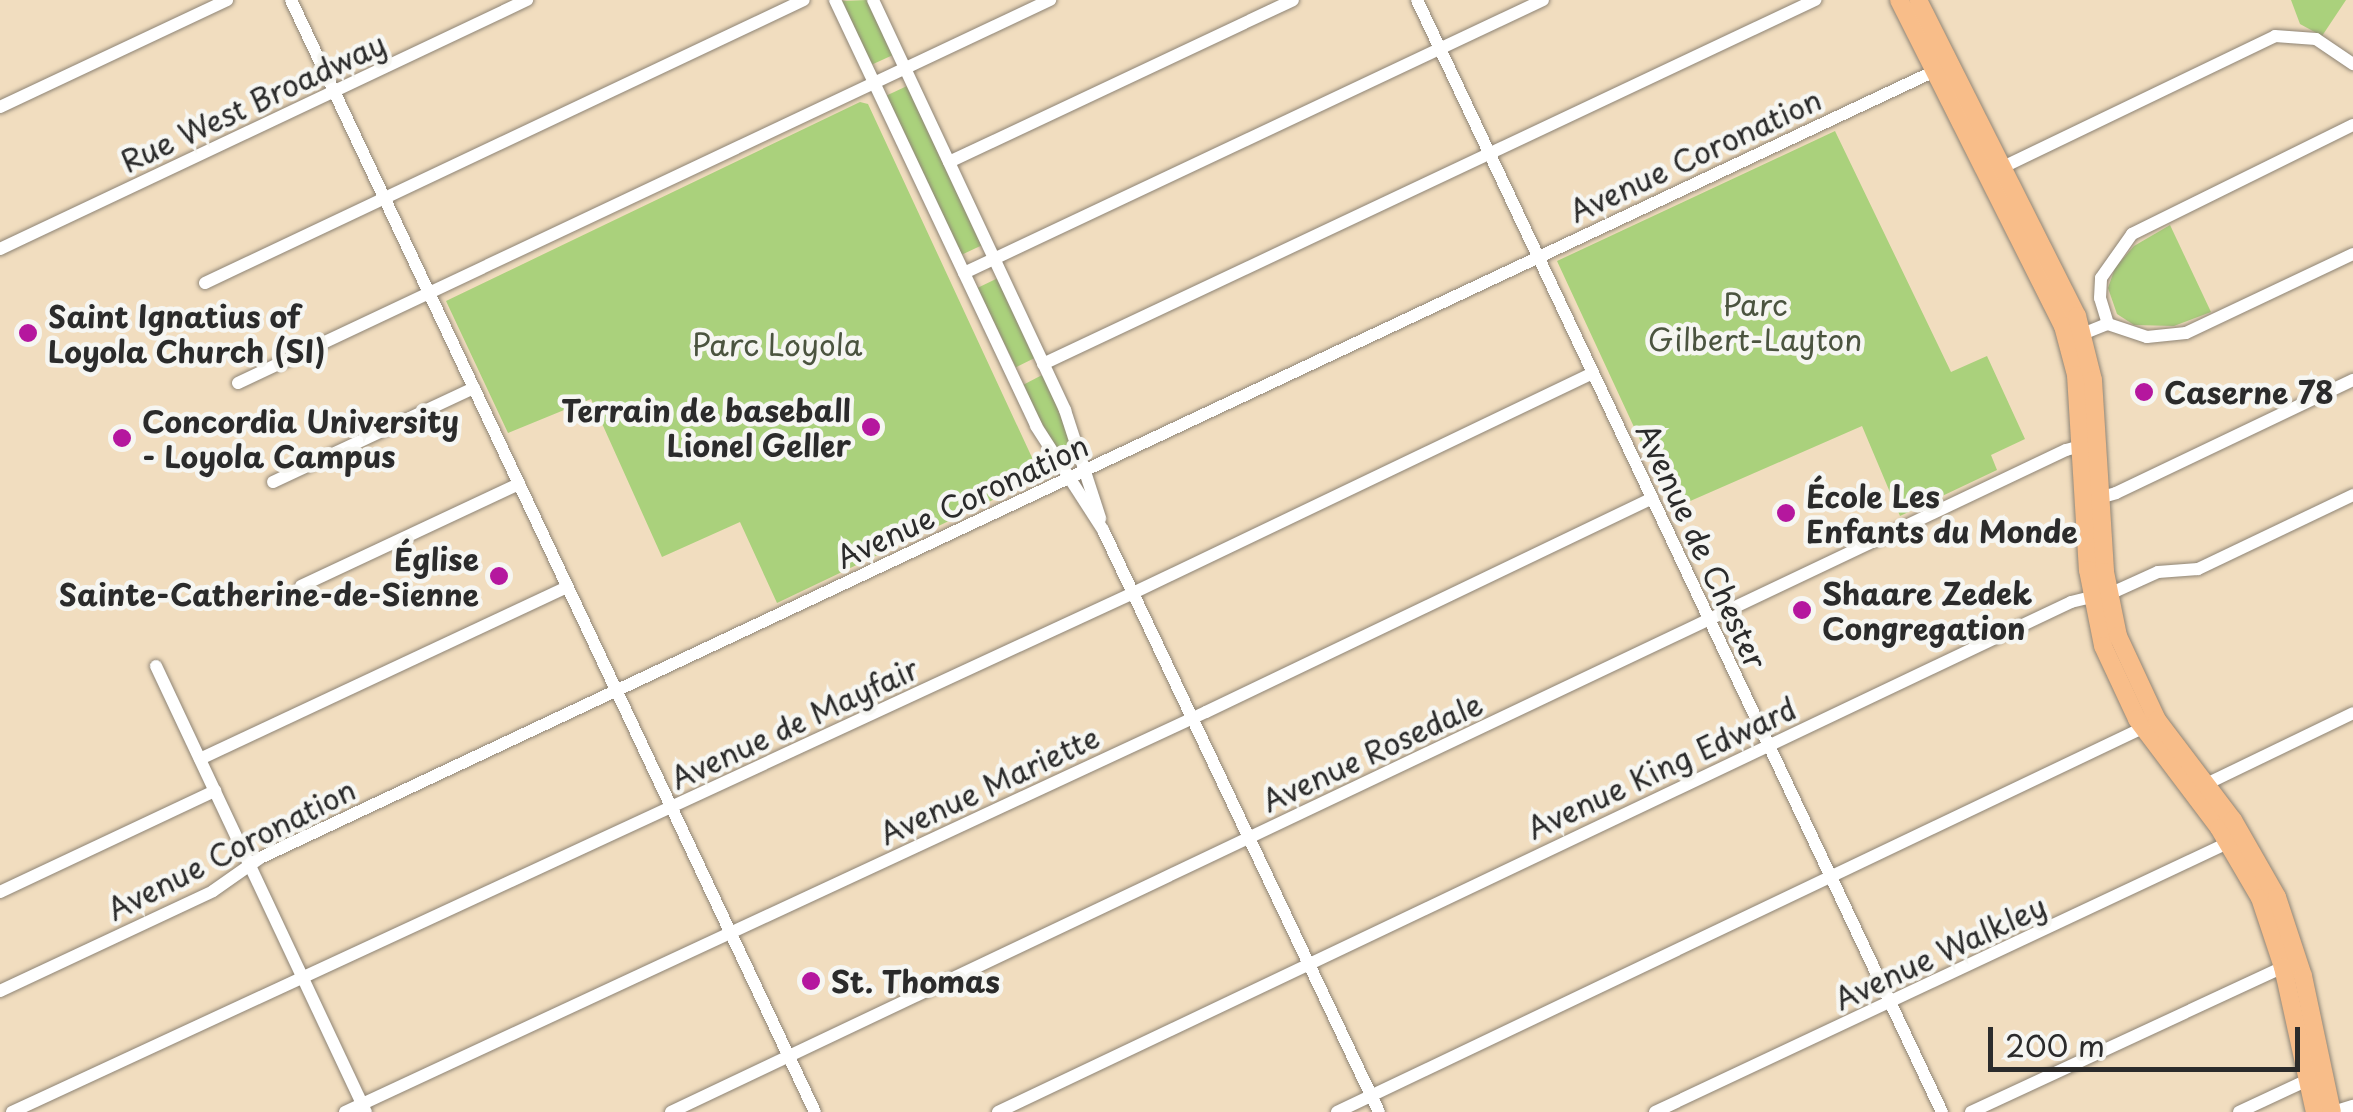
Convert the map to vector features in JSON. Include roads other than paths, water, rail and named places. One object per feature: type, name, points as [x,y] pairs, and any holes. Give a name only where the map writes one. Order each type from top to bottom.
[{"type":"main road","points":[[1899,0],[1942,67],[2076,337],[2093,380],[2089,445],[2100,595],[2150,724],[2236,838],[2291,964],[2316,1077],[2333,1112]]},
{"type":"main road","points":[[1918,0],[1942,67]]},
{"type":"main road","points":[[2314,1112],[2316,1077]]},
{"type":"street","points":[[0,107],[227,0]]},
{"type":"street","points":[[291,0],[815,1112]]},
{"type":"street","name":"Rue West Broadway","points":[[0,249],[527,0]]},
{"type":"street","points":[[205,282],[804,0]]},
{"type":"street","points":[[835,0],[1036,426],[1103,530],[1379,1112]]},
{"type":"street","points":[[873,0],[1043,364],[1087,470],[1103,530]]},
{"type":"street","points":[[238,383],[1050,0]]},
{"type":"street","points":[[948,162],[1293,0]]},
{"type":"street","name":"Avenue de Chester","points":[[1418,0],[1942,1112]]},
{"type":"street","points":[[964,273],[1543,0]]},
{"type":"street","points":[[1043,364],[1816,0]]},
{"type":"street","points":[[1995,171],[2259,42],[2303,35],[2353,64]]},
{"type":"street","name":"Avenue Coronation","points":[[0,991],[213,891],[250,866],[615,690],[1942,67]]},
{"type":"street","points":[[2108,324],[2100,298],[2101,278],[2132,234],[2353,126]]},
{"type":"street","points":[[2076,337],[2108,324],[2148,337],[2186,334],[2353,254]]},
{"type":"street","name":"Avenue de Mayfair","points":[[12,1112],[1133,593],[1593,374]]},
{"type":"street","points":[[2092,499],[2353,380]]},
{"type":"street","points":[[273,482],[474,388]]},
{"type":"street","name":"Avenue Rosedale","points":[[671,1112],[1709,620],[2089,445]]},
{"type":"street","points":[[302,586],[518,484]]},
{"type":"street","name":"Avenue King Edward","points":[[998,1112],[1768,745],[2100,595],[2162,570],[2202,567],[2353,495]]},
{"type":"street","name":"Avenue Mariette","points":[[345,1112],[364,1108],[1652,498]]},
{"type":"street","points":[[200,759],[567,587]]},
{"type":"street","points":[[156,666],[364,1108]]},
{"type":"street","points":[[2198,788],[2353,713]]},
{"type":"street","points":[[1336,1112],[2150,724]]},
{"type":"street","points":[[0,892],[215,791]]},
{"type":"street","name":"Avenue Walkley","points":[[1655,1112],[2236,838]]},
{"type":"street","points":[[1971,1112],[2291,964]]},
{"type":"street","points":[[2238,1112],[2316,1077]]},
{"type":"street","points":[[2333,1112],[2353,1106]]},
{"type":"place","name":"Saint Ignatius of Loyola Church (SI)","points":[[28,333]]},
{"type":"place","name":"Caserne 78","points":[[2144,392]]},
{"type":"place","name":"Terrain de baseball Lionel Geller","points":[[871,427]]},
{"type":"place","name":"Concordia University - Loyola Campus","points":[[122,438]]},
{"type":"place","name":"École Les Enfants du Monde","points":[[1786,513]]},
{"type":"place","name":"Église Sainte-Catherine-de-Sienne","points":[[499,576]]},
{"type":"place","name":"Shaare Zedek Congregation","points":[[1802,610]]},
{"type":"place","name":"St. Thomas","points":[[811,981]]},
{"type":"park label","name":"Parc Gilbert-Layton","points":[[1755,321]]},
{"type":"park label","name":"Parc Loyola","points":[[777,344]]}]
